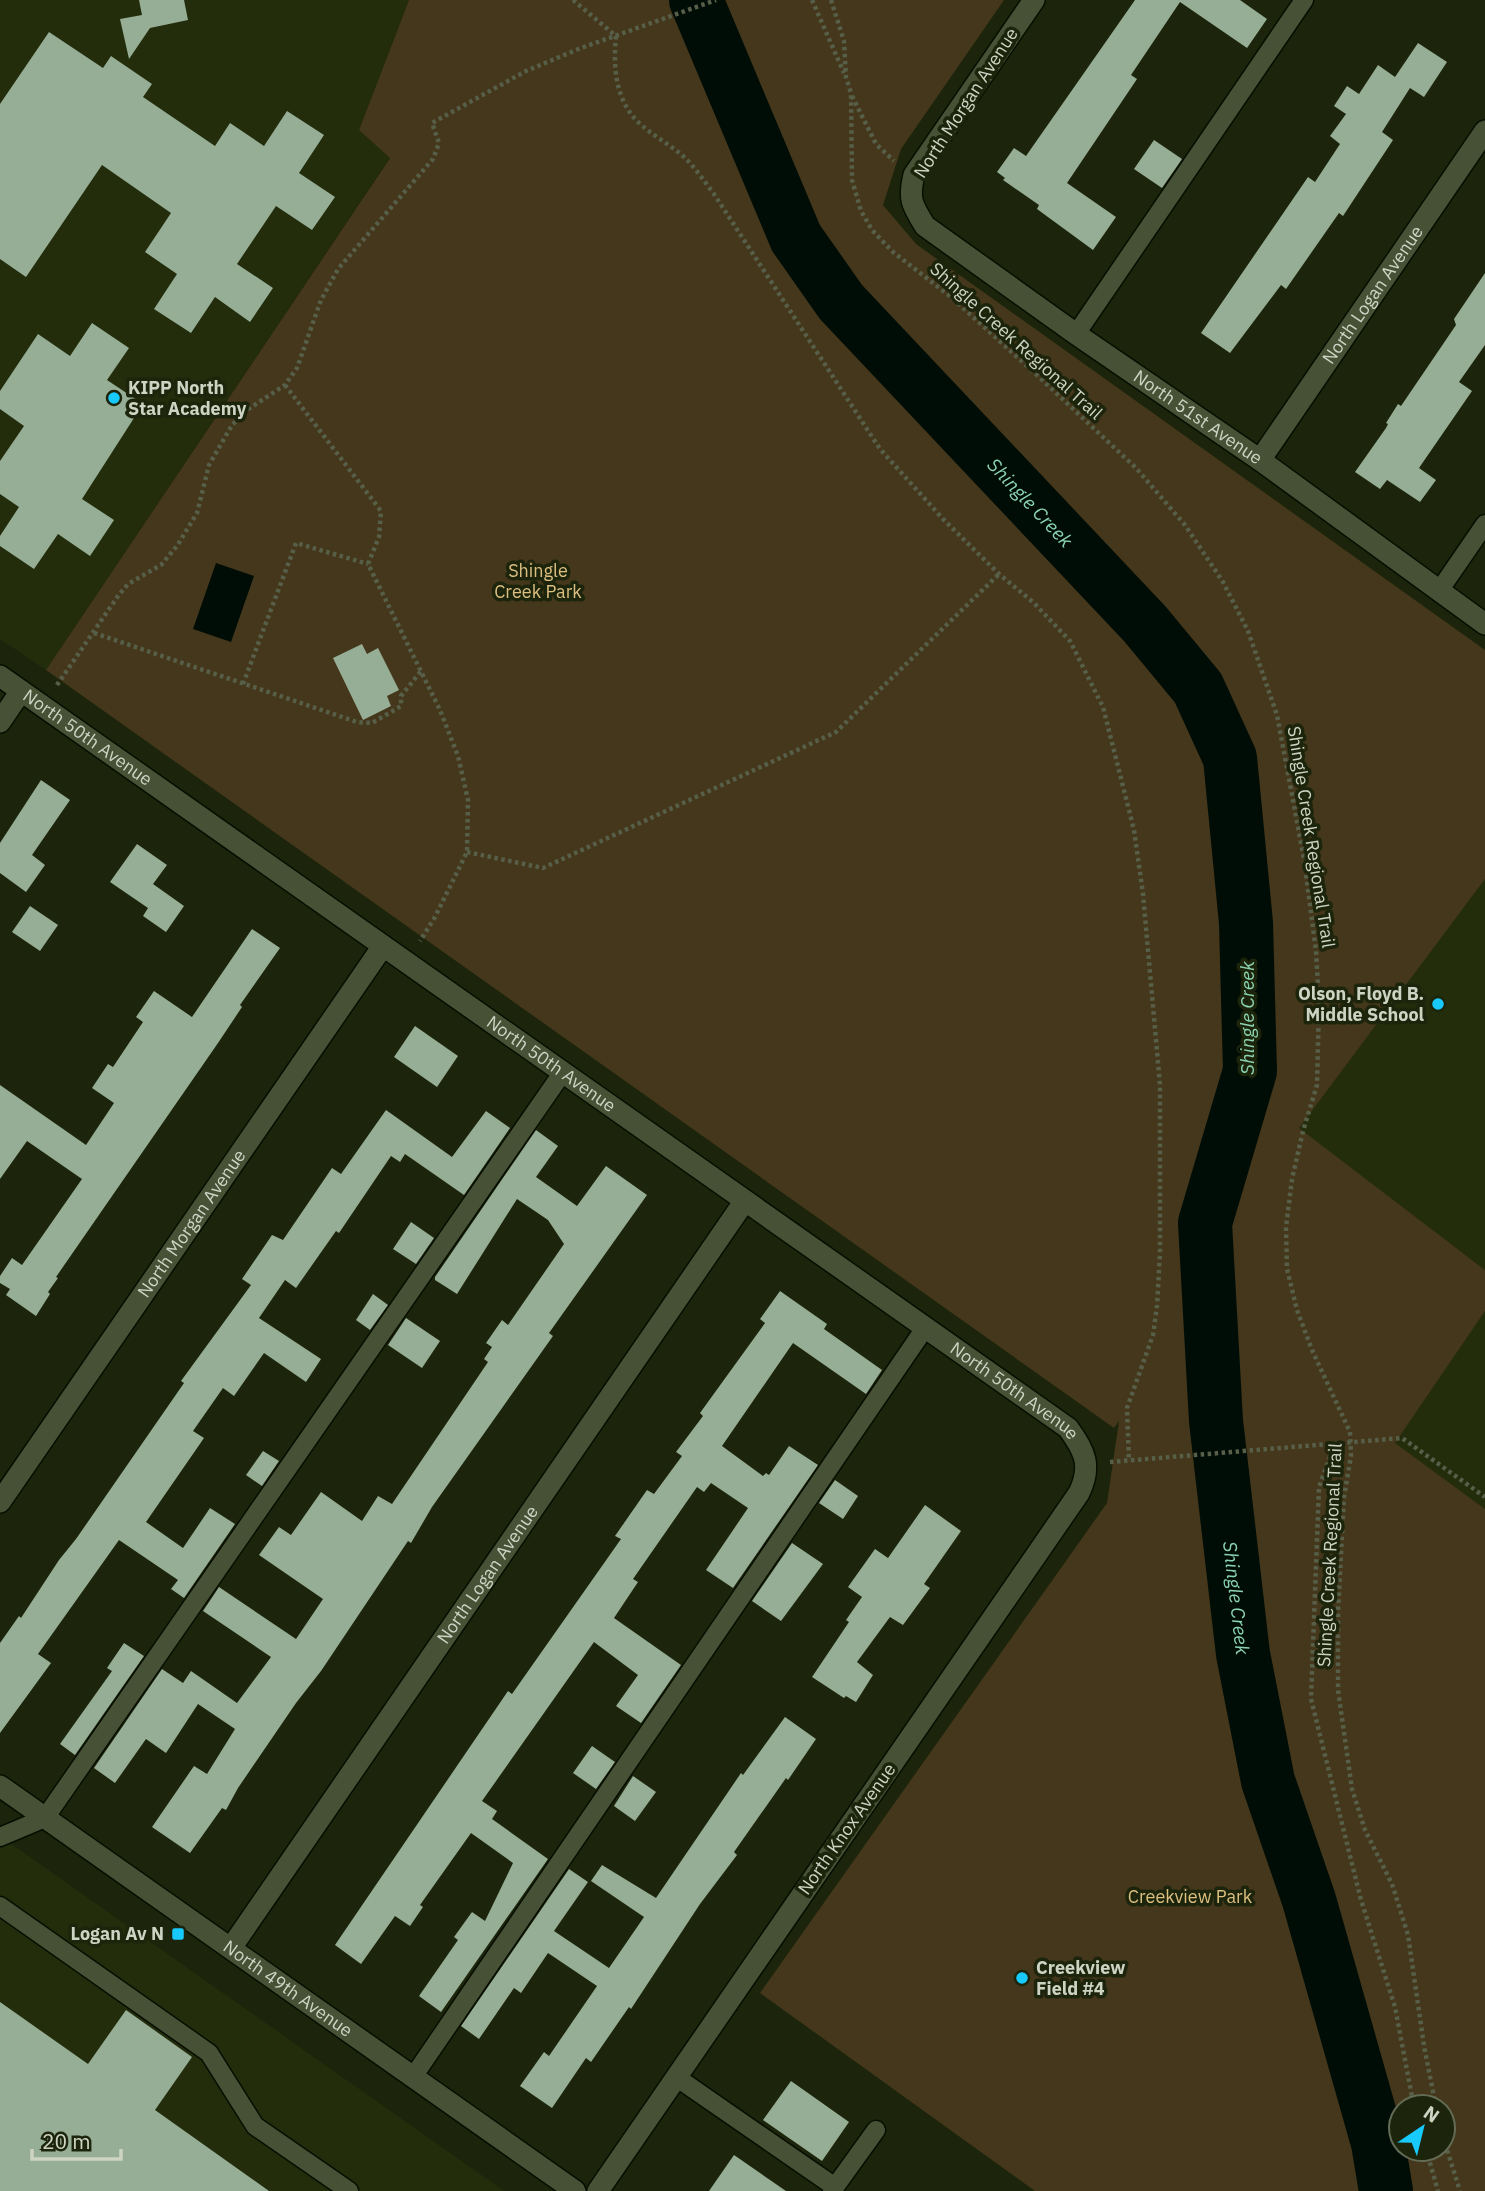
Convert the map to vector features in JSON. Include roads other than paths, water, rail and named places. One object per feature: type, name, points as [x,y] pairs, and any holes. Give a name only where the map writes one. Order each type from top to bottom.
[{"type":"street","name":"North Morgan Avenue","points":[[914,209],[910,194],[914,175],[1034,0]]},
{"type":"street","name":"North Logan Avenue","points":[[1260,460],[1485,131]]},
{"type":"street","name":"North 51st Avenue","points":[[914,209],[925,226],[1260,460],[1485,624]]},
{"type":"street","name":"North 50th Avenue","points":[[0,676],[1068,1428],[1082,1446],[1086,1463]]},
{"type":"street","points":[[0,722],[21,691]]},
{"type":"street","name":"North Morgan Avenue","points":[[0,1502],[383,946]]},
{"type":"street","name":"North Logan Avenue","points":[[231,1948],[744,1202]]},
{"type":"street","name":"North Knox Avenue","points":[[598,2191],[1079,1493],[1085,1480],[1086,1463]]},
{"type":"street","name":"North 49th Avenue","points":[[0,1786],[575,2191]]},
{"type":"lane","points":[[1076,334],[1304,0]]},
{"type":"lane","points":[[1438,591],[1485,524]]},
{"type":"lane","points":[[0,1836],[46,1818],[562,1072]]},
{"type":"lane","points":[[413,2077],[925,1328]]},
{"type":"lane","points":[[0,1906],[209,2053],[256,2126],[349,2191]]},
{"type":"lane","points":[[676,2077],[834,2189],[876,2130]]},
{"type":"waterway","name":"Shingle Creek","points":[[696,0],[796,238],[841,302],[1145,624],[1198,688],[1230,758],[1246,923],[1250,1071],[1205,1223],[1216,1421],[1243,1654],[1268,1781],[1309,1900],[1378,2143],[1386,2191]]},
{"type":"place","name":"KIPP North Star Academy","points":[[114,398]]},
{"type":"place","name":"Olson, Floyd B. Middle School","points":[[1438,1004]]},
{"type":"place","name":"Logan Av N","points":[[178,1934]]},
{"type":"place","name":"Creekview Field #4","points":[[1022,1978]]},
{"type":"park label","name":"Shingle Creek Park","points":[[538,581]]},
{"type":"park label","name":"Creekview Park","points":[[1190,1897]]}]
